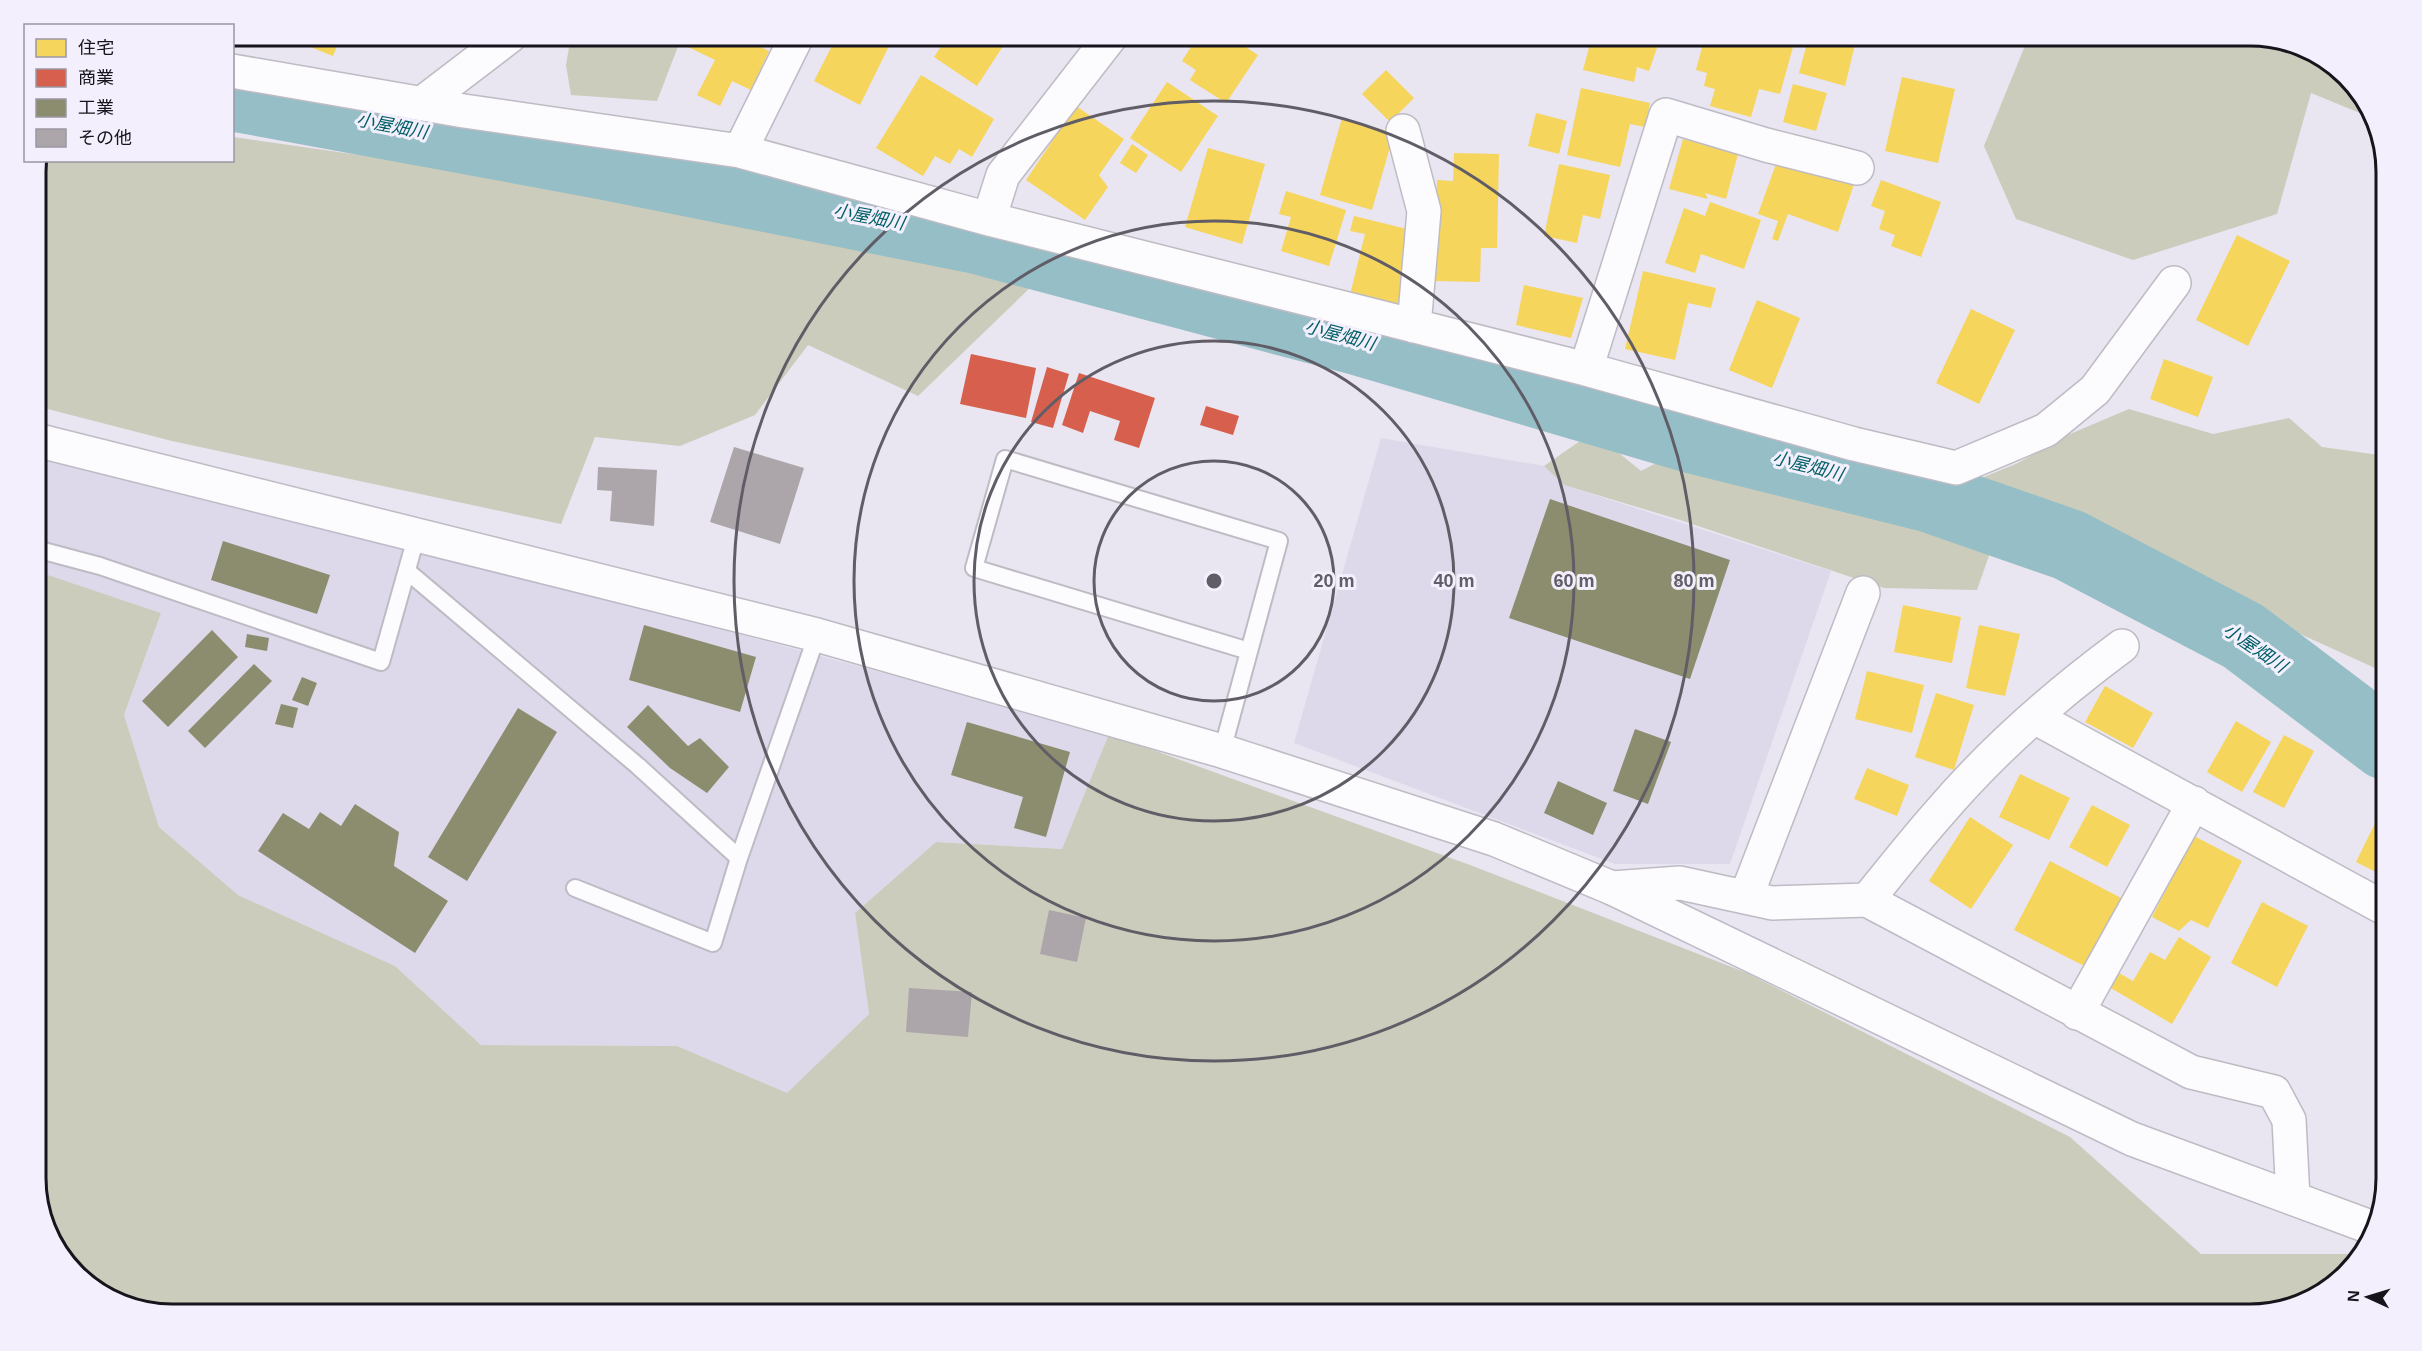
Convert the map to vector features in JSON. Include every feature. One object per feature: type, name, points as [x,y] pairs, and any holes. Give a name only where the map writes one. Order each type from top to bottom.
[{"type":"street","points":[[421,104],[496,47]]},
{"type":"street","points":[[740,151],[792,47]]},
{"type":"street","points":[[989,219],[1003,175],[1103,47]]},
{"type":"street","points":[[234,71],[421,104],[740,151],[989,219],[1586,369],[1854,444],[1956,468],[2046,430],[2095,390],[2174,283]]},
{"type":"street","points":[[1586,369],[1666,114],[1766,145],[1857,168]]},
{"type":"street","points":[[1402,131],[1424,211],[1414,326]]},
{"type":"street","points":[[47,444],[817,635],[1222,751],[1494,839],[1612,888],[2132,1139],[2366,1226]]},
{"type":"street","points":[[1746,897],[1863,593]]},
{"type":"street","points":[[1867,900],[1941,810],[2014,735],[2084,674],[2122,646]]},
{"type":"street","points":[[2036,718],[2376,903]]},
{"type":"street","points":[[2077,1013],[2194,803]]},
{"type":"street","points":[[1612,888],[1680,883],[1772,903],[1867,900],[2191,1072],[2274,1092],[2289,1120],[2293,1198]]},
{"type":"lane","points":[[1222,751],[1279,541],[1005,459],[974,568],[1249,651]]},
{"type":"lane","points":[[47,552],[100,566],[381,662],[417,534]]},
{"type":"lane","points":[[407,571],[638,766],[739,858]]},
{"type":"lane","points":[[575,888],[713,943],[739,858],[817,635]]},
{"type":"shaded area","points":[[1381,438],[1544,466],[1564,485],[1831,571],[1730,864],[1615,864],[1294,743]]},
{"type":"shaded area","points":[[47,461],[505,571],[1109,734],[1062,849],[936,842],[855,913],[869,1014],[787,1094],[677,1046],[481,1045],[395,966],[238,895],[159,827],[124,715],[161,613],[47,575]]},
{"type":"green space","points":[[2025,46],[2250,46],[2282,51],[2313,63],[2326,72],[2350,96],[2361,114],[2311,93],[2277,214],[2133,260],[2016,219],[1984,146]]},
{"type":"green space","points":[[569,47],[678,47],[657,101],[571,95],[566,65]]},
{"type":"green space","points":[[234,137],[429,165],[1035,283],[918,396],[808,345],[755,415],[680,446],[595,437],[561,524],[172,441],[47,409],[47,162],[234,162]]},
{"type":"green space","points":[[2129,409],[2213,434],[2289,418],[2322,447],[2375,454],[2375,668],[2055,522],[2006,507],[1977,590],[1884,588],[1677,519],[1564,485],[1544,466],[1593,432],[1641,471],[1681,450],[1876,497],[1984,477],[2018,463],[2070,434]]},
{"type":"green space","points":[[47,575],[161,613],[124,715],[159,827],[238,895],[395,966],[481,1045],[677,1046],[787,1093],[869,1014],[855,913],[936,842],[1062,849],[1109,734],[1470,865],[1747,973],[2070,1137],[2201,1254],[2351,1254],[2338,1269],[2313,1288],[2282,1300],[2250,1304],[172,1304],[140,1300],[109,1288],[78,1262],[59,1234],[49,1203],[47,1187]]},
{"type":"building: 住宅","points":[[1245,46],[1258,55],[1226,103],[1190,80],[1196,70],[1182,61],[1191,47]]},
{"type":"building: 住宅","points":[[1589,46],[1657,46],[1649,71],[1637,67],[1634,82],[1583,70]]},
{"type":"building: 住宅","points":[[1702,46],[1793,46],[1780,94],[1759,89],[1751,117],[1710,106],[1715,89],[1704,86],[1707,73],[1696,70]]},
{"type":"building: 住宅","points":[[1806,46],[1855,46],[1845,86],[1799,73]]},
{"type":"building: 住宅","points":[[310,47],[337,47],[333,56]]},
{"type":"building: 住宅","points":[[688,47],[760,47],[769,51],[751,90],[732,81],[720,106],[697,95],[715,60]]},
{"type":"building: 住宅","points":[[832,47],[889,47],[860,105],[814,81]]},
{"type":"building: 住宅","points":[[941,47],[1003,47],[977,86],[934,57]]},
{"type":"building: 住宅","points":[[1386,70],[1414,98],[1390,122],[1362,94]]},
{"type":"building: 住宅","points":[[921,75],[994,119],[972,157],[959,149],[950,164],[935,156],[923,176],[876,148]]},
{"type":"building: 住宅","points":[[1902,77],[1955,89],[1938,163],[1885,151]]},
{"type":"building: 住宅","points":[[1167,82],[1218,116],[1181,172],[1130,138]]},
{"type":"building: 住宅","points":[[1793,84],[1827,93],[1816,131],[1783,122]]},
{"type":"building: 住宅","points":[[1581,88],[1650,103],[1645,127],[1630,124],[1620,167],[1567,155]]},
{"type":"building: 住宅","points":[[1076,106],[1124,139],[1099,175],[1108,187],[1085,220],[1026,180]]},
{"type":"building: 住宅","points":[[1536,113],[1567,121],[1559,154],[1528,146]]},
{"type":"building: 住宅","points":[[1342,118],[1394,133],[1372,210],[1320,195]]},
{"type":"building: 住宅","points":[[1683,139],[1738,154],[1726,199],[1705,193],[1708,199],[1669,189]]},
{"type":"building: 住宅","points":[[1132,144],[1148,155],[1136,173],[1120,163]]},
{"type":"building: 住宅","points":[[1208,148],[1265,164],[1242,244],[1185,227]]},
{"type":"building: 住宅","points":[[1454,153],[1499,154],[1497,248],[1481,248],[1480,282],[1435,281],[1437,180],[1453,181]]},
{"type":"building: 住宅","points":[[1777,161],[1856,178],[1838,232],[1788,214],[1778,241],[1772,239],[1778,221],[1758,214]]},
{"type":"building: 住宅","points":[[1559,164],[1610,175],[1600,219],[1583,215],[1577,243],[1544,236]]},
{"type":"building: 住宅","points":[[1881,180],[1941,202],[1921,257],[1891,246],[1895,235],[1879,229],[1885,211],[1871,206]]},
{"type":"building: 住宅","points":[[1286,191],[1346,210],[1329,266],[1281,251],[1291,217],[1279,214]]},
{"type":"building: 住宅","points":[[1710,202],[1761,220],[1744,269],[1701,254],[1695,273],[1665,263],[1684,208],[1705,216]]},
{"type":"building: 住宅","points":[[1354,216],[1415,231],[1397,306],[1350,295],[1365,234],[1350,231]]},
{"type":"building: 住宅","points":[[2237,235],[2290,261],[2248,346],[2196,320]]},
{"type":"building: 住宅","points":[[1643,271],[1716,288],[1711,308],[1688,303],[1675,360],[1625,349]]},
{"type":"building: 住宅","points":[[1524,285],[1583,298],[1571,338],[1516,325]]},
{"type":"building: 住宅","points":[[1757,300],[1800,318],[1772,388],[1729,370]]},
{"type":"building: 住宅","points":[[1971,309],[2015,330],[1979,404],[1936,383]]},
{"type":"building: 住宅","points":[[2164,359],[2213,377],[2198,417],[2150,399]]},
{"type":"building: 住宅","points":[[1903,605],[1961,617],[1952,663],[1894,652]]},
{"type":"building: 住宅","points":[[1979,625],[2020,634],[2005,696],[1966,688]]},
{"type":"building: 住宅","points":[[1867,671],[1924,685],[1912,733],[1855,719]]},
{"type":"building: 住宅","points":[[2105,686],[2153,713],[2133,748],[2085,722]]},
{"type":"building: 住宅","points":[[1936,693],[1974,705],[1954,770],[1915,757]]},
{"type":"building: 住宅","points":[[2236,721],[2271,742],[2242,792],[2207,772]]},
{"type":"building: 住宅","points":[[2284,735],[2314,751],[2284,808],[2253,792]]},
{"type":"building: 住宅","points":[[1867,768],[1909,785],[1897,816],[1854,799]]},
{"type":"building: 住宅","points":[[2020,774],[2070,798],[2049,840],[1999,817]]},
{"type":"building: 住宅","points":[[2092,805],[2130,825],[2107,867],[2069,847]]},
{"type":"building: 住宅","points":[[1970,817],[2013,845],[1971,909],[1929,881]]},
{"type":"building: 住宅","points":[[2376,822],[2376,872],[2356,862]]},
{"type":"building: 住宅","points":[[2194,836],[2242,861],[2208,928],[2191,920],[2179,931],[2152,917]]},
{"type":"building: 住宅","points":[[2050,861],[2127,901],[2092,970],[2014,930]]},
{"type":"building: 住宅","points":[[2262,902],[2308,926],[2277,987],[2231,963]]},
{"type":"building: 住宅","points":[[2179,937],[2211,957],[2172,1024],[2104,984],[2112,969],[2133,981],[2150,952],[2165,960]]},
{"type":"building: 商業","points":[[971,354],[1036,368],[1026,418],[960,404]]},
{"type":"building: 商業","points":[[1047,367],[1069,374],[1053,428],[1031,422]]},
{"type":"building: 商業","points":[[1079,373],[1155,398],[1139,448],[1114,440],[1120,421],[1090,411],[1083,433],[1062,425]]},
{"type":"building: 商業","points":[[1206,406],[1239,416],[1233,435],[1200,425]]},
{"type":"building: 工業","points":[[1550,499],[1730,560],[1690,679],[1509,618]]},
{"type":"building: 工業","points":[[223,541],[330,575],[317,614],[211,580]]},
{"type":"building: 工業","points":[[644,625],[756,657],[740,712],[629,680]]},
{"type":"building: 工業","points":[[212,630],[238,657],[168,727],[142,701]]},
{"type":"building: 工業","points":[[247,634],[269,638],[267,651],[245,647]]},
{"type":"building: 工業","points":[[254,664],[272,681],[205,748],[188,731]]},
{"type":"building: 工業","points":[[302,677],[317,683],[308,706],[292,700]]},
{"type":"building: 工業","points":[[281,704],[298,708],[293,728],[275,724]]},
{"type":"building: 工業","points":[[648,705],[688,746],[700,738],[729,767],[707,793],[670,768],[627,727]]},
{"type":"building: 工業","points":[[518,708],[557,732],[467,881],[428,857]]},
{"type":"building: 工業","points":[[967,722],[1070,752],[1046,837],[1014,828],[1023,797],[951,775]]},
{"type":"building: 工業","points":[[1635,729],[1671,742],[1648,804],[1613,791]]},
{"type":"building: 工業","points":[[1558,781],[1607,803],[1593,835],[1544,813]]},
{"type":"building: 工業","points":[[355,804],[399,832],[394,866],[448,901],[415,953],[258,851],[283,813],[309,829],[320,812],[341,826]]},
{"type":"building: その他","points":[[734,447],[804,468],[780,544],[710,522]]},
{"type":"building: その他","points":[[598,467],[657,470],[654,526],[610,521],[612,491],[597,490]]},
{"type":"building: その他","points":[[1049,910],[1086,918],[1077,962],[1040,954]]},
{"type":"building: その他","points":[[909,988],[972,992],[968,1037],[906,1032]]},
{"type":"waterway","name":"小屋畑川","points":[[234,95],[601,163],[977,238],[1357,339],[1691,437],[1928,496],[2069,545],[2243,636],[2376,736]]}]
